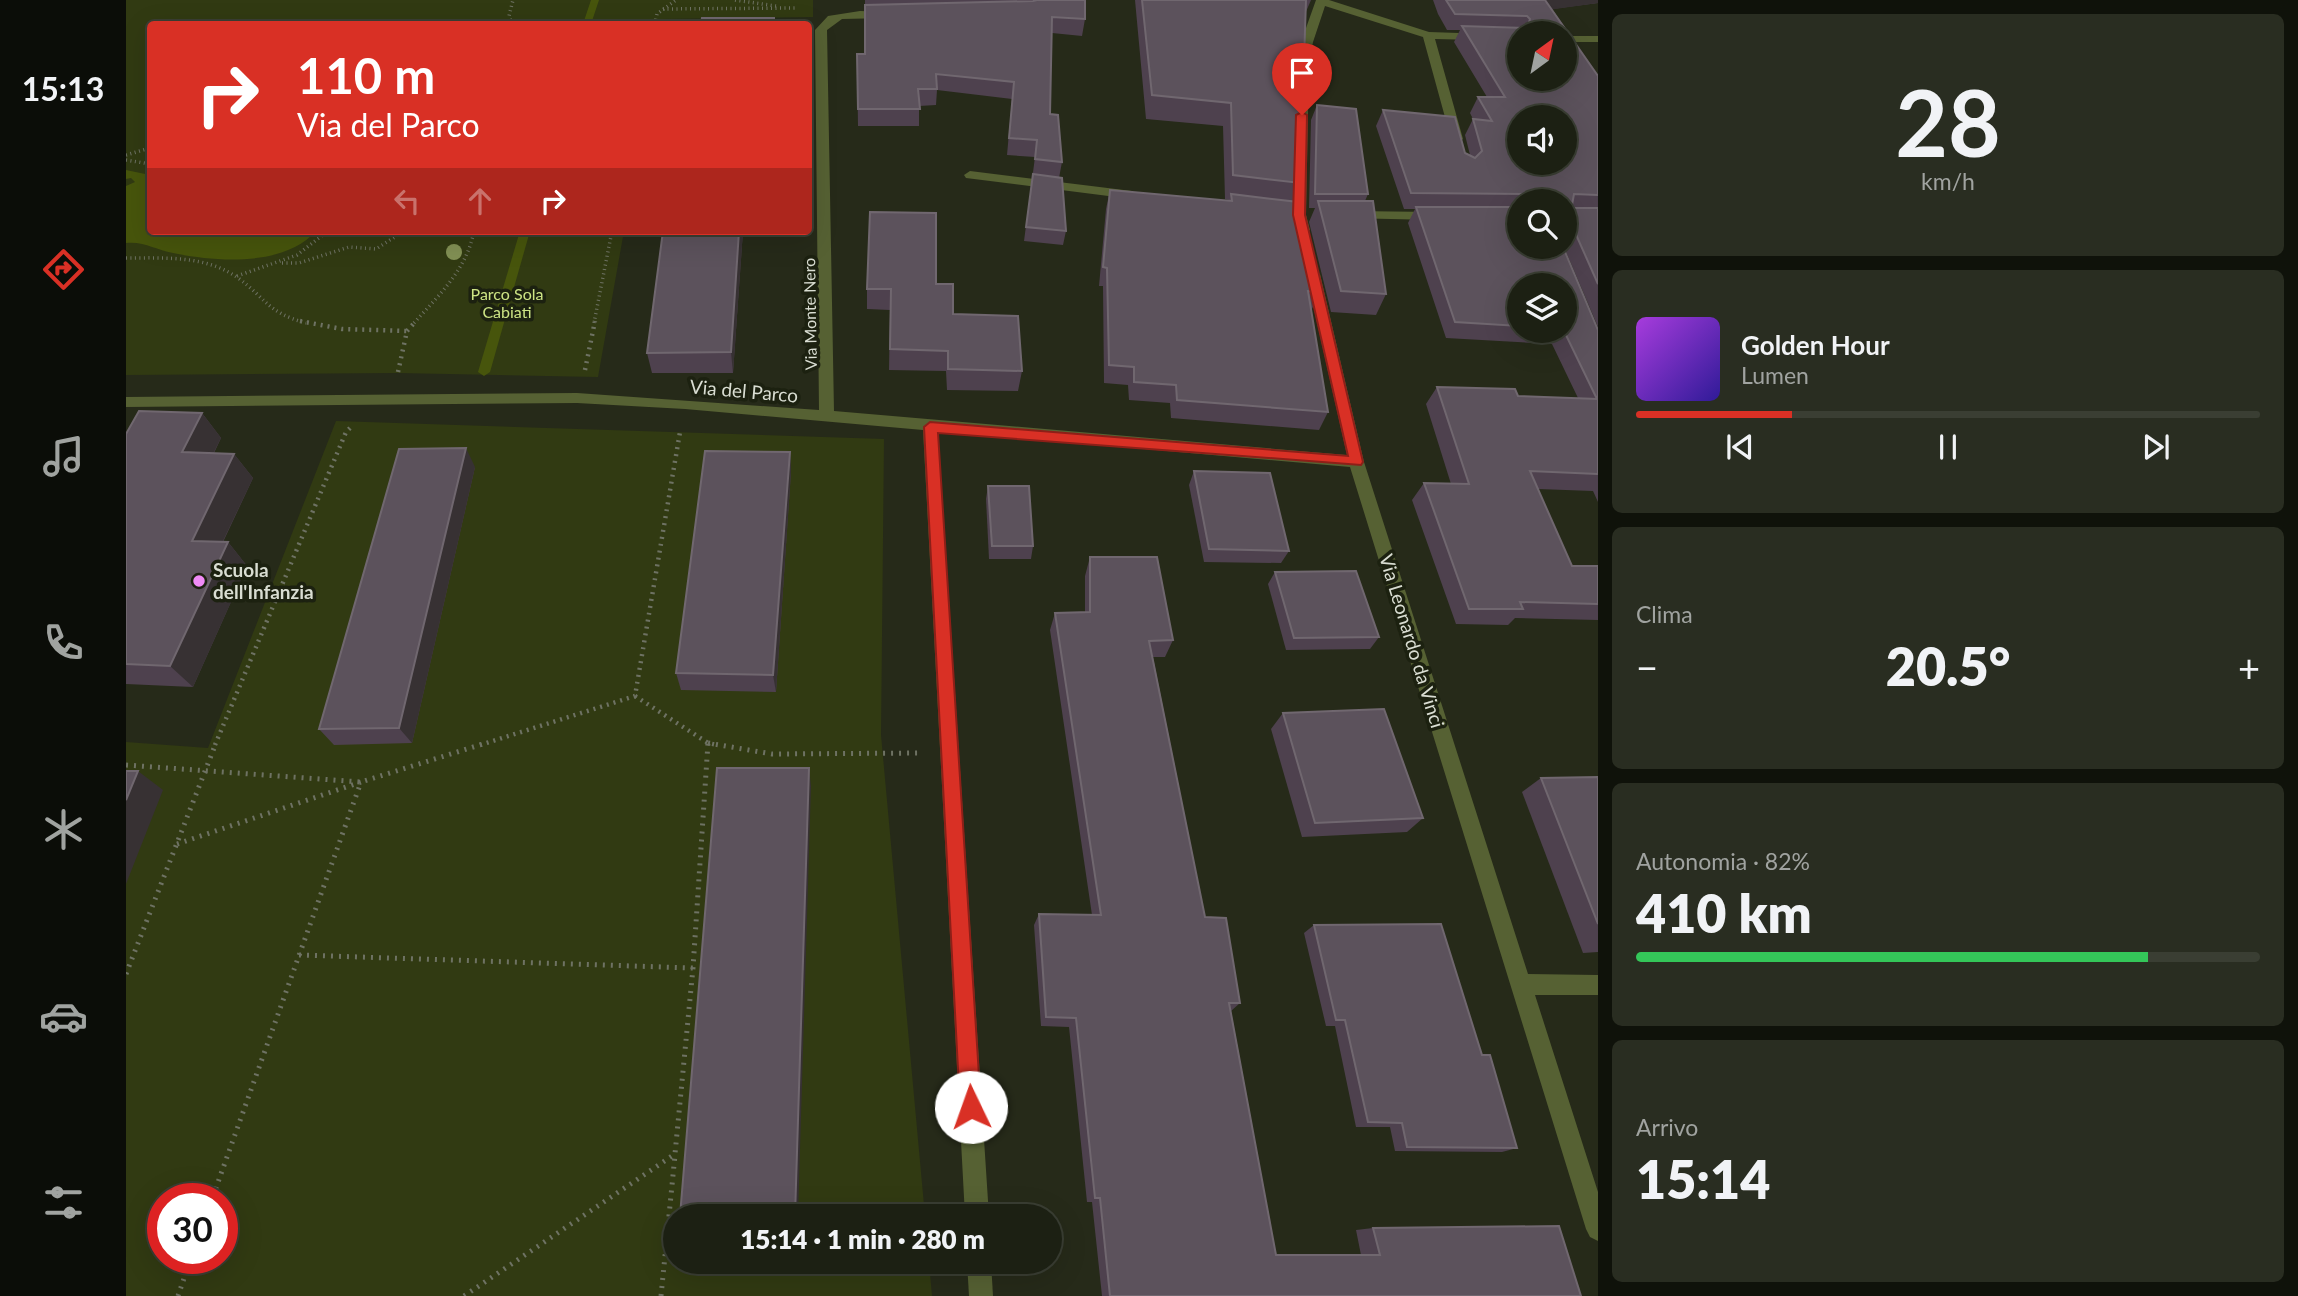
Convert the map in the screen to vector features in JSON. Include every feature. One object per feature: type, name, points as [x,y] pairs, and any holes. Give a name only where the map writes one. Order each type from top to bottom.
[{"type":"street","points":[[1321,1],[1428,35],[1507,38]]},
{"type":"street","name":"Via Leonardo da Vinci","points":[[1321,1],[1308,39],[1303,65],[1307,248],[1356,462],[1598,1229]]},
{"type":"street","name":"Via Monte Nero","points":[[827,418],[821,30],[827,20],[840,16],[900,15]]},
{"type":"street","points":[[1428,35],[1461,155]]},
{"type":"street","points":[[1577,39],[1598,40]]},
{"type":"street","points":[[970,175],[1147,197]]},
{"type":"street","points":[[1283,213],[1305,215]]},
{"type":"street","points":[[1335,215],[1453,216]]},
{"type":"street","name":"Via del Parco","points":[[126,402],[577,398],[685,404],[1356,462]]},
{"type":"street","points":[[930,427],[976,1204]]},
{"type":"street","points":[[1520,984],[1598,985]]},
{"type":"street","points":[[980,1274],[981,1296]]},
{"type":"path","points":[[511,21],[509,16],[513,0]]},
{"type":"path","points":[[663,9],[664,0]]},
{"type":"path","points":[[655,21],[657,14],[676,0]]},
{"type":"path","points":[[663,9],[795,8],[735,0]]},
{"type":"path","points":[[126,158],[147,149]]},
{"type":"path","points":[[126,158],[147,162]]},
{"type":"path","points":[[237,276],[282,263],[311,247],[324,235]]},
{"type":"path","points":[[282,263],[299,263],[349,247],[376,249],[398,235]]},
{"type":"path","points":[[126,974],[204,772],[345,432],[381,399],[398,373],[407,331],[457,274],[467,256],[473,235]]},
{"type":"path","points":[[577,398],[611,235]]},
{"type":"path","points":[[126,258],[214,263],[237,276],[278,313],[306,323],[338,331],[407,331]]},
{"type":"path","points":[[635,696],[685,404]]},
{"type":"path","points":[[635,696],[708,743],[772,754],[951,752]]},
{"type":"path","points":[[176,845],[361,782],[635,696]]},
{"type":"path","points":[[661,1296],[693,968],[708,743]]},
{"type":"path","points":[[126,765],[361,782]]},
{"type":"path","points":[[218,1183],[361,782]]},
{"type":"path","points":[[299,955],[693,968]]},
{"type":"path","points":[[464,1296],[675,1154]]},
{"type":"path","points":[[178,1296],[186,1274]]},
{"type":"green space","name":"Parco Sola Cabiati","points":[[126,0],[813,0],[813,17],[663,21],[147,21],[147,235],[623,235],[598,377],[398,373],[126,375]]},
{"type":"green space","points":[[336,421],[884,439],[881,735],[924,1204],[663,1204],[663,1274],[930,1274],[932,1296],[126,1296],[126,742],[208,748]]},
{"type":"shaded area","points":[[126,170],[147,174],[147,235],[311,235],[286,251],[249,259],[190,256],[139,243],[126,243],[126,186],[135,182],[131,178],[126,179]]},
{"type":"building","points":[[1085,0],[1085,19],[1052,17],[1050,114],[1058,115],[1062,162],[1035,159],[1037,140],[1009,138],[1014,82],[936,74],[937,89],[918,89],[920,109],[858,109],[857,54],[865,54],[865,5]]},
{"type":"building","points":[[1142,0],[1306,0],[1300,183],[1233,175],[1231,103],[1152,95]]},
{"type":"building","points":[[1446,0],[1545,0],[1560,21],[1529,21],[1527,16],[1455,14]]},
{"type":"building","points":[[702,18],[774,18],[774,21],[702,21]]},
{"type":"building","points":[[1462,26],[1507,27],[1507,91],[1577,91],[1577,46],[1598,76],[1598,195],[1577,194],[1577,189],[1507,189],[1507,194],[1411,193],[1383,110],[1455,117],[1465,153],[1475,158],[1482,151],[1473,119],[1492,121],[1478,97],[1505,97]]},
{"type":"building","points":[[1317,105],[1356,109],[1368,194],[1315,194]]},
{"type":"building","points":[[1033,174],[1062,178],[1066,231],[1026,227]]},
{"type":"building","points":[[1110,190],[1232,201],[1231,194],[1298,202],[1320,292],[1308,291],[1328,412],[1177,400],[1176,385],[1134,382],[1134,367],[1109,365],[1107,268],[1103,267]]},
{"type":"building","points":[[1318,201],[1373,201],[1386,294],[1341,291]]},
{"type":"building","points":[[1416,207],[1507,207],[1507,259],[1568,259],[1574,273],[1507,273],[1507,325],[1455,322]]},
{"type":"building","points":[[1577,208],[1598,208],[1598,284],[1577,237]]},
{"type":"building","points":[[870,212],[936,213],[936,284],[953,284],[953,314],[1018,316],[1022,371],[948,369],[948,351],[890,349],[891,289],[867,289]]},
{"type":"building","points":[[662,235],[739,235],[731,352],[647,353]]},
{"type":"building","points":[[1577,280],[1598,330],[1596,397],[1570,343],[1577,343]]},
{"type":"building","points":[[1437,387],[1515,389],[1518,396],[1598,399],[1598,474],[1530,471],[1572,566],[1598,566],[1598,604],[1520,602],[1523,609],[1469,609],[1424,483],[1469,484]]},
{"type":"building","points":[[139,411],[202,413],[182,452],[234,454],[192,541],[228,542],[170,666],[126,664],[126,434]]},
{"type":"building","points":[[466,448],[399,728],[319,729],[399,449]]},
{"type":"building","points":[[705,451],[790,452],[773,675],[676,673]]},
{"type":"building","points":[[1194,471],[1270,473],[1289,551],[1209,549]]},
{"type":"building","points":[[988,486],[1029,486],[1033,546],[992,546]]},
{"type":"building","points":[[1090,557],[1157,557],[1173,640],[1149,641],[1205,917],[1226,918],[1240,1003],[1229,1003],[1276,1255],[1380,1255],[1373,1228],[1559,1226],[1581,1296],[1110,1296],[1100,1198],[1095,1198],[1076,1018],[1046,1017],[1039,914],[1101,915],[1055,613],[1090,612]]},
{"type":"building","points":[[1356,571],[1379,637],[1294,638],[1275,572]]},
{"type":"building","points":[[1384,709],[1423,818],[1315,823],[1283,713]]},
{"type":"building","points":[[717,768],[809,768],[795,1204],[681,1204]]},
{"type":"building","points":[[126,771],[138,771],[126,800]]},
{"type":"building","points":[[1598,777],[1598,924],[1541,778]]},
{"type":"building","points":[[1441,924],[1482,1055],[1490,1055],[1517,1148],[1407,1147],[1402,1123],[1368,1122],[1345,1020],[1336,1020],[1314,925]]},
{"type":"waterway","points":[[588,21],[595,0]]},
{"type":"waterway","points":[[484,372],[524,235]]},
{"type":"place","name":"Scuola dell'Infanzia","points":[[199,581]]},
{"type":"route","points":[[971,1107],[930,427],[1356,462],[1299,215],[1302,115]]}]
